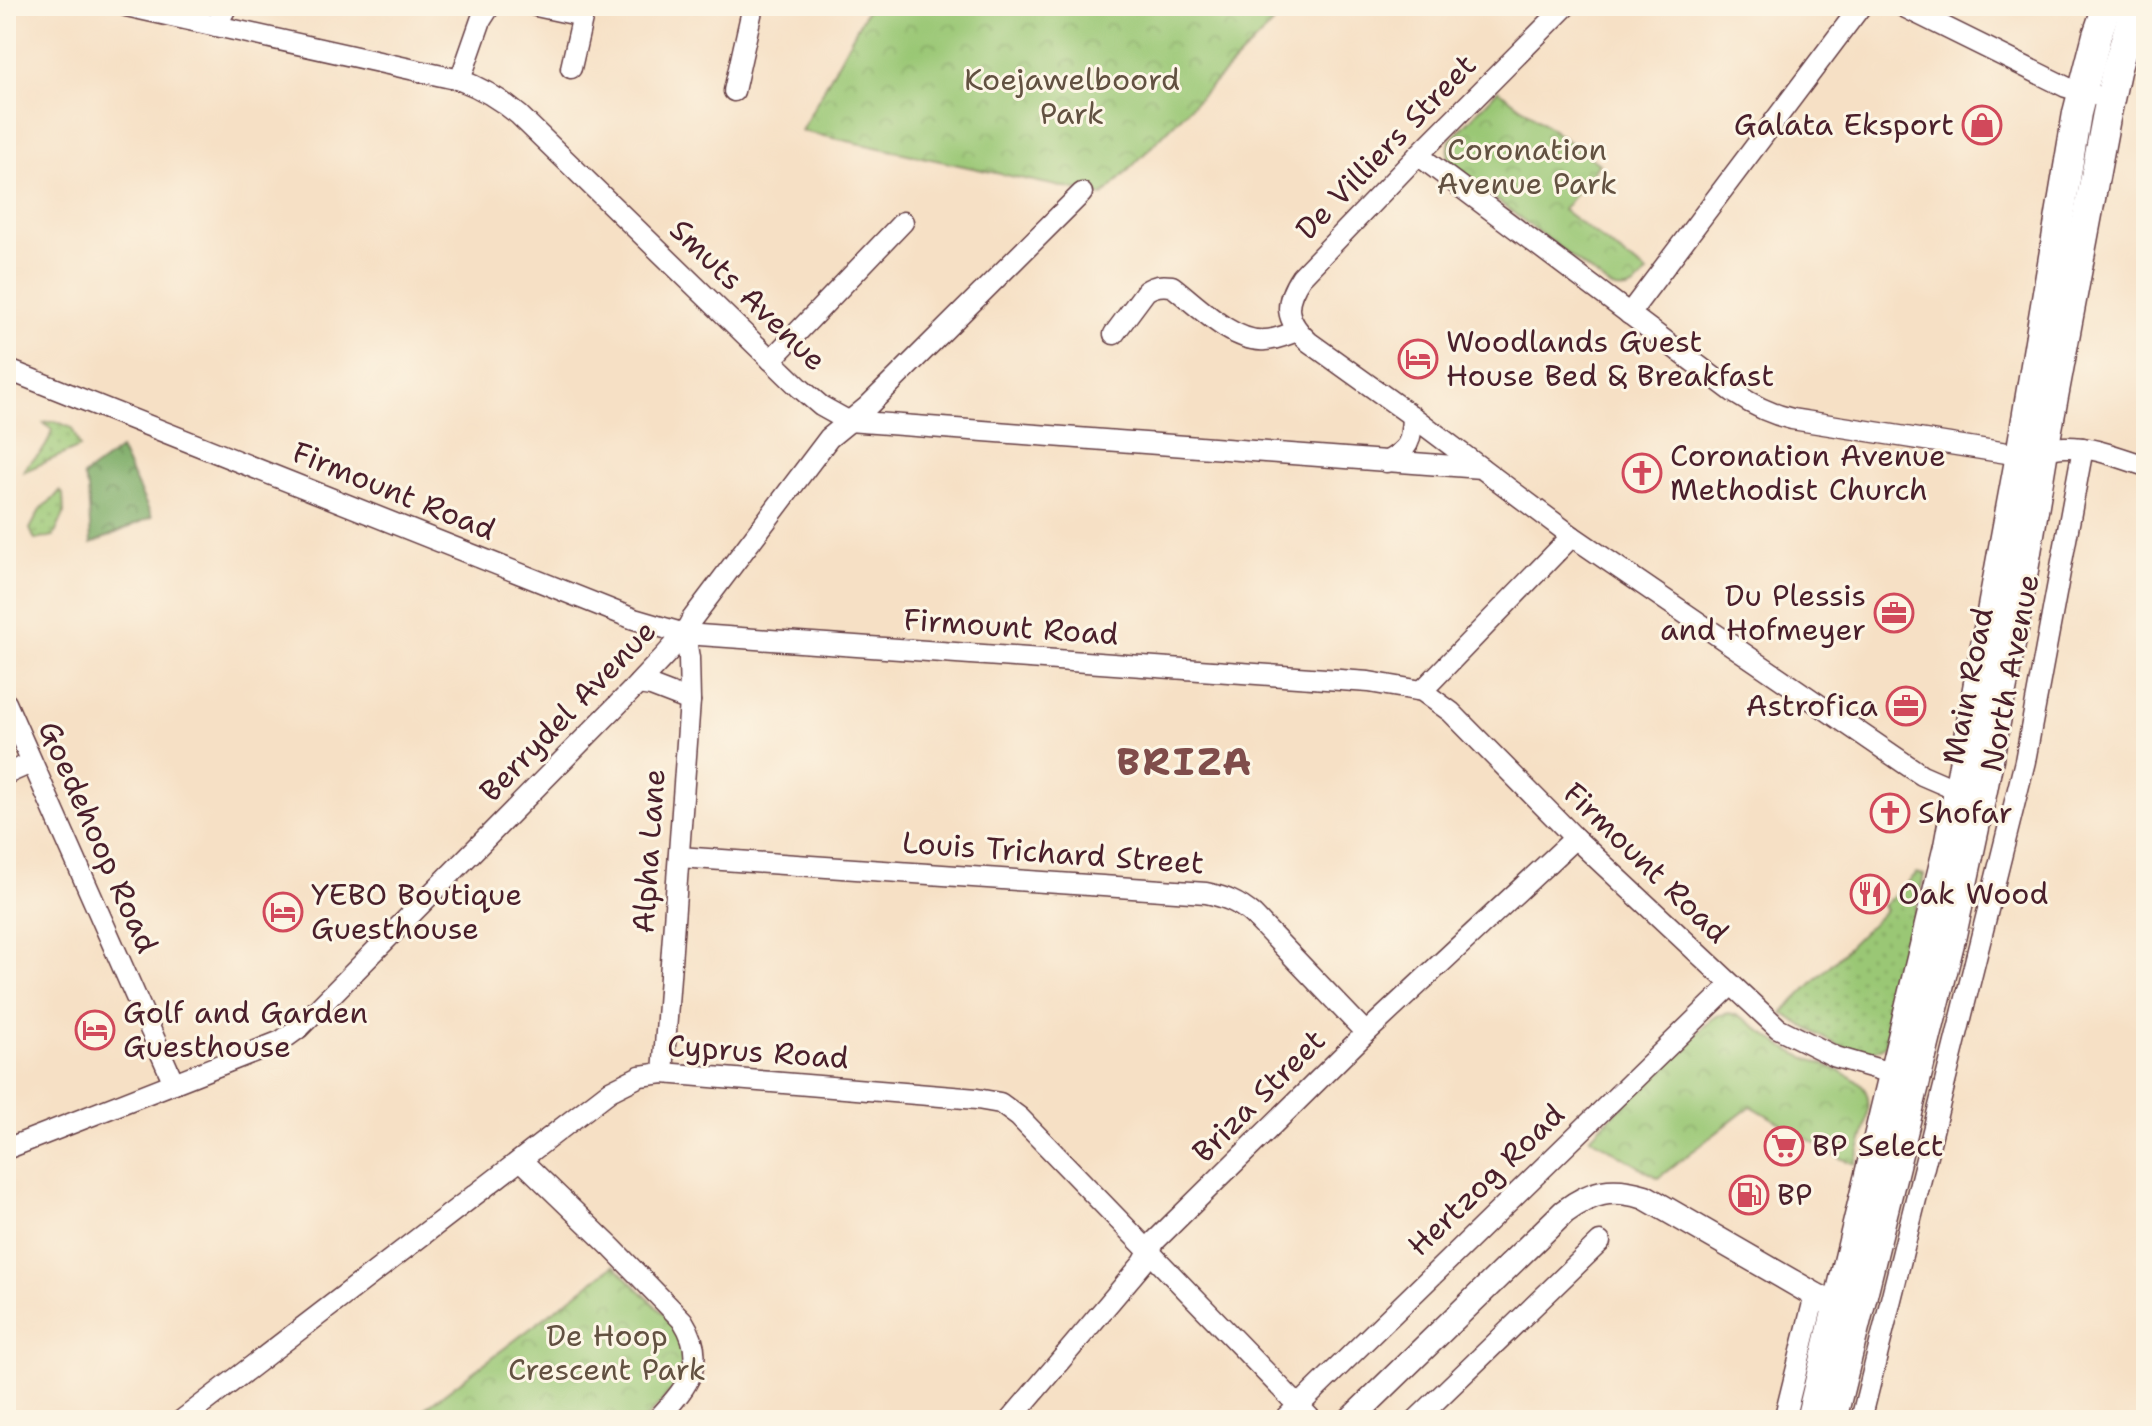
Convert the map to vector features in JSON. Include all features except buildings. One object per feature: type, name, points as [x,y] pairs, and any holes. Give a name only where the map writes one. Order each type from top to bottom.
[{"type":"main road","name":"Main Road","points":[[1810,1420],[1837,1304],[1952,935],[1983,790],[2016,618],[2032,452],[2082,92],[2107,6]]},
{"type":"main road","name":"Main Road","points":[[1906,1077],[1959,791],[2119,58],[2135,6]]},
{"type":"main road","name":"Main Road","points":[[1832,1420],[1837,1304]]},
{"type":"street","name":"Smuts Avenue","points":[[126,6],[477,86],[519,115],[821,406],[848,421],[1481,468]]},
{"type":"street","points":[[216,26],[227,6]]},
{"type":"street","points":[[460,80],[481,20],[490,6]]},
{"type":"street","points":[[536,6],[584,11],[571,68]]},
{"type":"street","points":[[734,91],[753,6]]},
{"type":"street","name":"De Villiers Street","points":[[1297,331],[1288,310],[1294,288],[1301,277],[1566,6]]},
{"type":"street","points":[[1629,314],[1861,6]]},
{"type":"street","points":[[1902,6],[2066,87],[2110,99]]},
{"type":"street","points":[[1418,155],[1736,394],[1772,414],[2032,452],[2063,447],[2083,448],[2146,466]]},
{"type":"street","name":"Berrydel Avenue","points":[[6,1149],[281,1041],[299,1028],[685,634],[692,619],[829,438],[867,407],[1082,193]]},
{"type":"street","points":[[771,360],[903,222]]},
{"type":"street","points":[[1114,334],[1146,291],[1163,285],[1172,286],[1234,333],[1248,339],[1262,341],[1297,331],[1572,536],[1914,770],[1959,791]]},
{"type":"street","name":"Firmount Road","points":[[6,369],[634,619],[685,634],[1369,682],[1422,691],[1451,712],[1575,838],[1778,1028],[1836,1057],[1906,1077]]},
{"type":"street","points":[[1386,462],[1404,452],[1409,445],[1412,416]]},
{"type":"street","name":"North Avenue","points":[[1861,1420],[2025,761],[2083,448]]},
{"type":"street","points":[[1422,691],[1572,536]]},
{"type":"street","name":"Alpha Lane","points":[[663,1073],[690,701],[685,634]]},
{"type":"street","points":[[638,684],[690,701]]},
{"type":"street","name":"Goedehoop Road","points":[[6,703],[174,1083]]},
{"type":"street","points":[[6,774],[31,763]]},
{"type":"street","name":"Briza Street","points":[[1010,1420],[1143,1263],[1155,1241],[1366,1033],[1575,838]]},
{"type":"street","name":"Louis Trichard Street","points":[[679,857],[1206,893],[1224,897],[1241,904],[1253,915],[1366,1033]]},
{"type":"street","name":"Hertzog Road","points":[[1298,1415],[1731,985]]},
{"type":"street","name":"Cyprus Road","points":[[182,1420],[617,1087],[640,1076],[663,1073],[1000,1103],[1019,1117],[1149,1252],[1298,1415]]},
{"type":"street","points":[[521,1160],[612,1248],[683,1321],[690,1333],[695,1361],[693,1374],[685,1389],[657,1420]]},
{"type":"street","points":[[1350,1420],[1564,1212],[1593,1195],[1612,1191],[1645,1197],[1837,1304],[1784,1420]]},
{"type":"street","points":[[1416,1420],[1600,1242]]},
{"type":"green space","name":"Koejawelboord Park","points":[[869,6],[1290,6],[1103,196],[801,131]]},
{"type":"green space","name":"Coronation Avenue Park","points":[[1498,90],[1599,164],[1563,210],[1647,273],[1636,285],[1623,290],[1612,288],[1453,167],[1448,155],[1450,141]]},
{"type":"green space","points":[[55,421],[72,428],[80,447],[23,472],[48,441],[52,430],[44,423]]},
{"type":"green space","points":[[120,449],[152,517],[91,544],[88,489],[83,476]]},
{"type":"green space","points":[[60,491],[63,494],[64,514],[54,536],[35,540],[30,529],[41,508]]},
{"type":"green space","points":[[1917,873],[1924,875],[1885,1045],[1869,1053],[1847,1049],[1782,1013],[1886,910],[1883,906]]},
{"type":"green space","points":[[1729,1013],[1742,1017],[1792,1052],[1846,1074],[1862,1085],[1868,1108],[1855,1164],[1751,1106],[1658,1178],[1590,1137],[1711,1020]]},
{"type":"green space","name":"De Hoop Crescent Park","points":[[614,1265],[675,1325],[684,1342],[686,1360],[676,1386],[645,1420],[434,1420],[424,1409]]},
{"type":"place","name":"Galata Eksport","points":[[1982,125]]},
{"type":"place","name":"Woodlands Guest House Bed & Breakfast","points":[[1418,359]]},
{"type":"place","name":"Coronation Avenue Methodist Church","points":[[1642,473]]},
{"type":"place","name":"Du Plessis and Hofmeyer","points":[[1894,613]]},
{"type":"place","name":"Astrofica","points":[[1906,706]]},
{"type":"place","name":"Shofar","points":[[1890,813]]},
{"type":"place","name":"Oak Wood","points":[[1870,894]]},
{"type":"place","name":"YEBO Boutique Guesthouse","points":[[283,912]]},
{"type":"place","name":"Golf and Garden Guesthouse","points":[[95,1030]]},
{"type":"place","name":"BP Select","points":[[1784,1146]]},
{"type":"place","name":"BP","points":[[1749,1195]]},
{"type":"district","name":"BRIZA","points":[[1185,762]]}]
